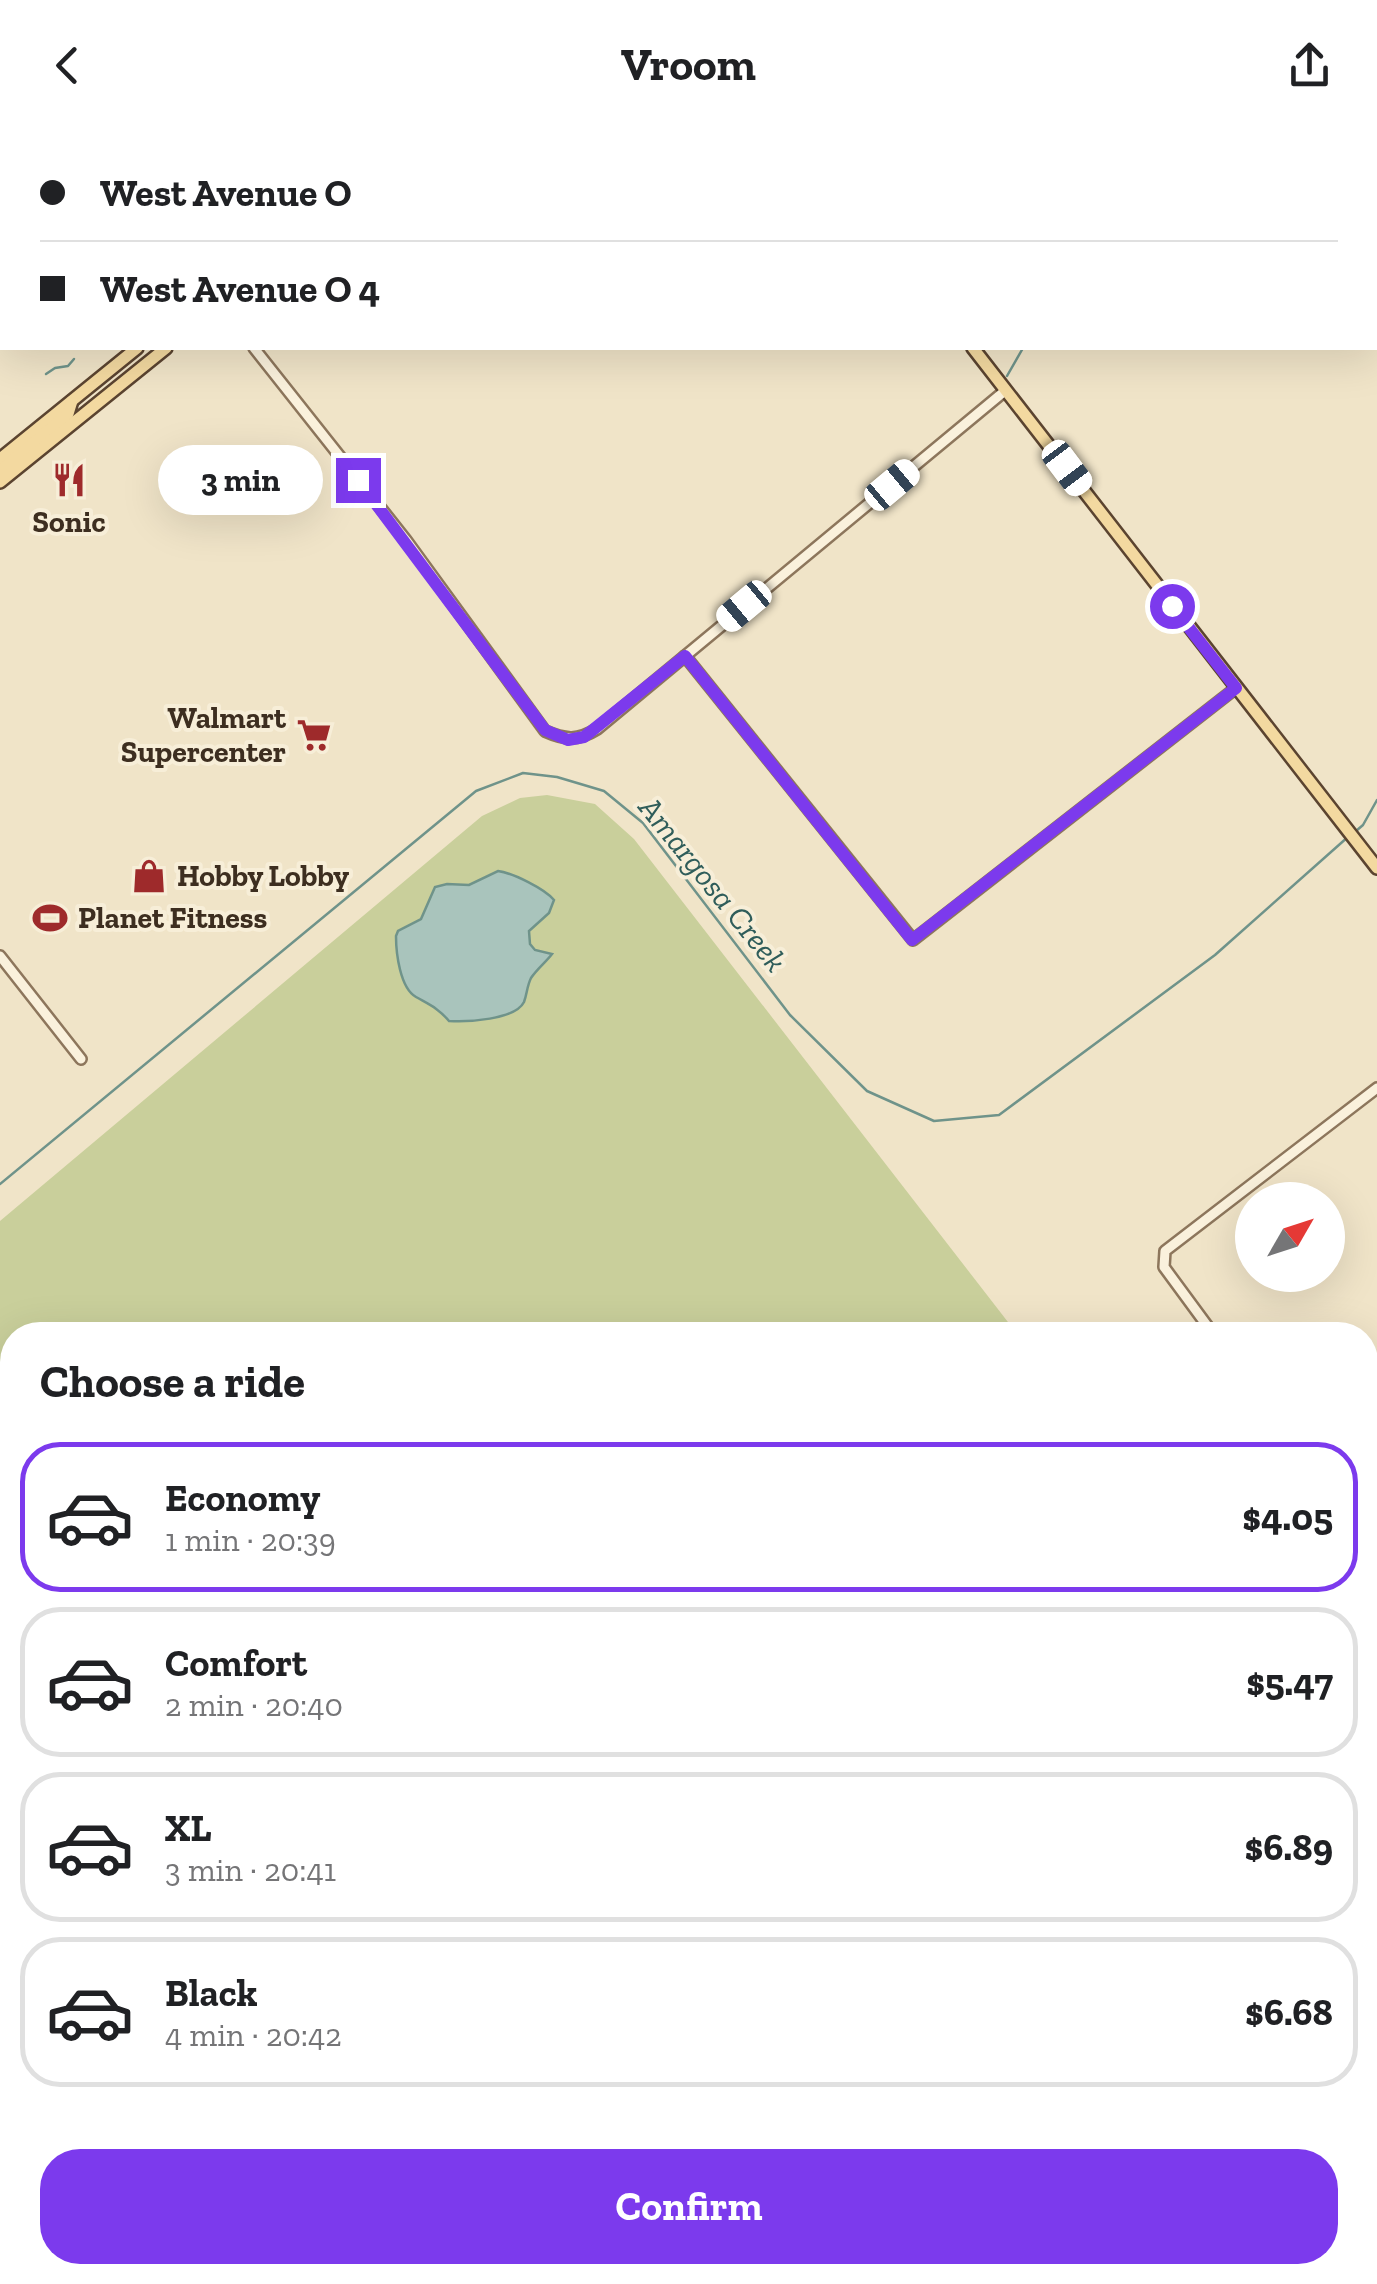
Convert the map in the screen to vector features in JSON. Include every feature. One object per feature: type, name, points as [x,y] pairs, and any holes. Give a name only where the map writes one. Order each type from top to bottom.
[{"type":"main road","points":[[0,460],[135,350]]},
{"type":"main road","points":[[0,482],[164,350]]},
{"type":"main road","points":[[975,350],[1377,868]]},
{"type":"main road","points":[[0,482],[1,470],[68,414],[72,401]]},
{"type":"street","points":[[256,350],[406,540],[545,730],[568,740],[584,737],[1006,390]]},
{"type":"street","points":[[685,656],[912,940],[1236,688]]},
{"type":"street","points":[[0,956],[81,1060]]},
{"type":"street","points":[[1204,1322],[1164,1267],[1165,1251],[1377,1088]]},
{"type":"green space","points":[[547,795],[595,804],[634,839],[1008,1322],[0,1322],[0,1221],[482,816],[520,798]]},
{"type":"water","points":[[498,871],[528,882],[554,900],[549,913],[529,931],[535,950],[552,954],[531,978],[519,1008],[490,1019],[449,1021],[406,986],[396,936],[398,931],[421,919],[435,887],[469,885]]},
{"type":"waterway","points":[[1007,376],[1022,350]]},
{"type":"waterway","points":[[46,374],[68,366],[74,359]]},
{"type":"waterway","name":"Amargosa Creek","points":[[0,1184],[476,791],[523,773],[557,777],[604,791],[643,823],[790,1015],[867,1091],[934,1121],[999,1115],[1215,955],[1349,836]]},
{"type":"waterway","name":"Amargosa Creek","points":[[1356,831],[1377,800]]},
{"type":"place","name":"Sonic","points":[[69,480]]},
{"type":"place","name":"Walmart Supercenter","points":[[314,735]]},
{"type":"place","name":"Hobby Lobby","points":[[149,876]]},
{"type":"place","name":"Planet Fitness","points":[[50,918]]},
{"type":"route","points":[[358,480],[545,730],[556,736],[568,740],[597,729],[685,656],[912,940],[1236,688],[1172,606]]}]
